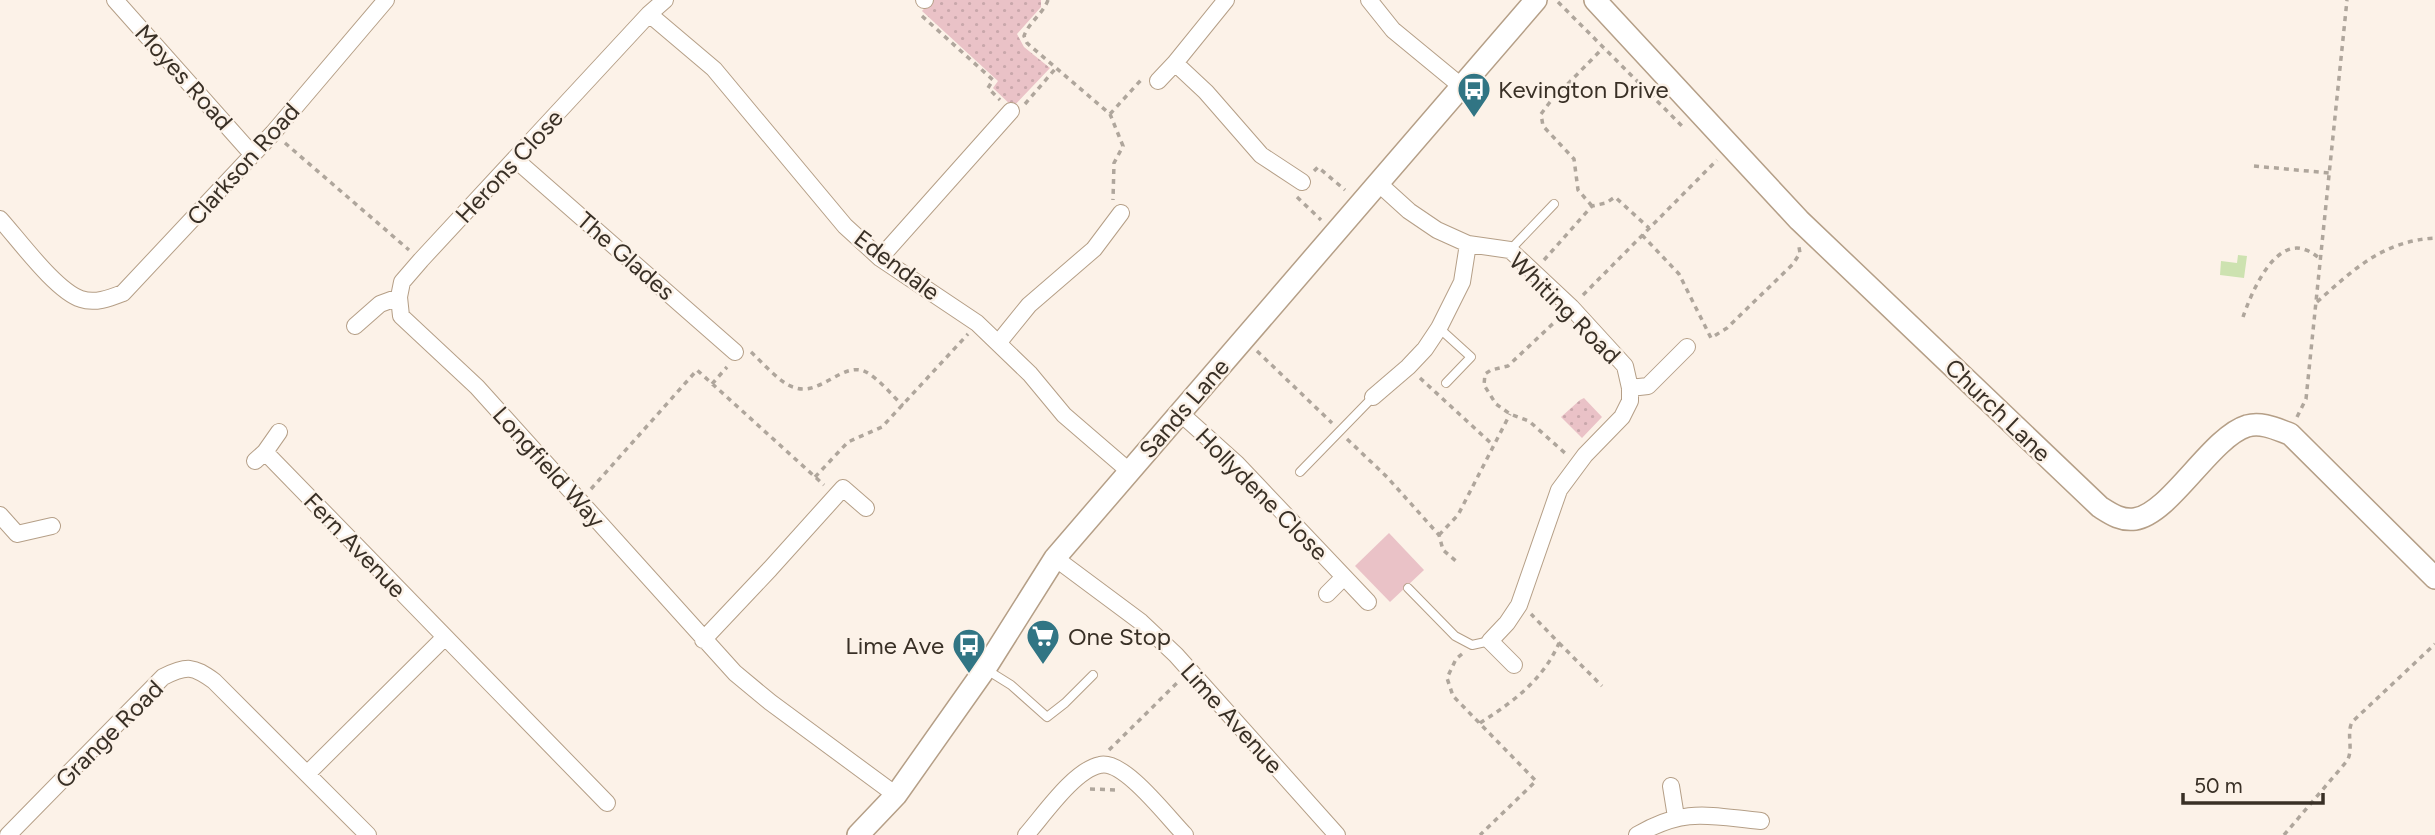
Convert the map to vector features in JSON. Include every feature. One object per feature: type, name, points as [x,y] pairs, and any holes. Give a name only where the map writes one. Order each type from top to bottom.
[{"type":"street","name":"Moyes Road","points":[[115,0],[252,154]]},
{"type":"street","name":"Clarkson Road","points":[[0,219],[61,288],[82,300],[104,300],[123,293],[273,133],[386,0]]},
{"type":"street","name":"Herons Close","points":[[399,297],[402,282],[421,260],[665,0]]},
{"type":"street","points":[[1158,81],[1226,0]]},
{"type":"street","points":[[1369,0],[1392,30],[1461,86]]},
{"type":"street","name":"Sands Lane","points":[[858,835],[895,795],[985,668],[1055,558],[1536,0]]},
{"type":"street","name":"Church Lane","points":[[1595,0],[1799,220],[2090,498],[2117,518],[2135,519],[2154,511],[2231,435],[2248,426],[2268,426],[2290,434]]},
{"type":"street","name":"Edendale","points":[[649,14],[713,69],[845,226],[880,258],[977,323],[1030,374],[1064,415],[1129,471]]},
{"type":"street","points":[[1175,62],[1206,92],[1261,155],[1302,182]]},
{"type":"street","points":[[880,258],[1011,111]]},
{"type":"street","name":"The Glades","points":[[516,160],[735,352]]},
{"type":"street","name":"Whiting Road","points":[[1377,182],[1418,218],[1437,230],[1468,244],[1510,250],[1571,307],[1625,366],[1630,401],[1622,417],[1559,490],[1518,605],[1507,623],[1490,641]]},
{"type":"street","points":[[999,342],[1030,305],[1094,249],[1121,213]]},
{"type":"street","points":[[1373,397],[1408,367],[1425,349],[1439,328],[1462,282],[1468,244]]},
{"type":"street","points":[[355,327],[380,304],[399,297]]},
{"type":"street","name":"Longfield Way","points":[[399,297],[401,316],[477,387],[735,673],[895,795]]},
{"type":"street","name":"Whiting Road","points":[[1630,388],[1648,386],[1687,347]]},
{"type":"street","name":"Hollydene Close","points":[[1179,412],[1237,464],[1368,602]]},
{"type":"street","name":"Fern Avenue","points":[[279,432],[260,456],[444,637],[607,803]]},
{"type":"street","points":[[2290,434],[2435,578]]},
{"type":"street","points":[[703,640],[842,488],[866,508]]},
{"type":"street","points":[[0,515],[17,534],[52,526]]},
{"type":"street","name":"Lime Avenue","points":[[1055,558],[1140,622],[1189,670],[1337,835]]},
{"type":"street","name":"Hollydene Close","points":[[1326,594],[1345,577]]},
{"type":"street","points":[[307,774],[444,637]]},
{"type":"street","points":[[1490,641],[1514,665]]},
{"type":"street","name":"Grange Road","points":[[8,835],[163,677],[182,668],[198,670],[215,681],[368,835]]},
{"type":"street","points":[[1026,835],[1078,776],[1100,765],[1113,765],[1127,774],[1185,835]]},
{"type":"street","points":[[1671,786],[1676,817]]},
{"type":"street","points":[[1637,835],[1656,824],[1689,815],[1761,821]]},
{"type":"lane","points":[[1510,250],[1555,204]]},
{"type":"lane","points":[[1439,328],[1471,357],[1446,383]]},
{"type":"lane","points":[[1300,472],[1373,397]]},
{"type":"lane","points":[[1408,588],[1455,636],[1472,645],[1490,641]]},
{"type":"lane","points":[[985,668],[1011,685],[1047,717],[1065,704],[1093,675]]},
{"type":"path","points":[[925,0],[915,10],[993,80],[988,88],[1011,111],[1020,109],[1056,68]]},
{"type":"path","points":[[1048,0],[1047,5],[1028,25],[1024,36],[1027,43],[1110,114],[1123,146],[1114,163],[1112,199],[1121,213]]},
{"type":"path","points":[[2290,434],[2306,399],[2347,0]]},
{"type":"path","points":[[1558,2],[1688,132]]},
{"type":"path","points":[[1592,206],[1578,190],[1574,159],[1543,126],[1541,114],[1604,47]]},
{"type":"path","points":[[1110,114],[1143,78],[1158,81]]},
{"type":"path","points":[[273,133],[421,260]]},
{"type":"path","points":[[1577,466],[1529,421],[1510,414],[1496,404],[1484,385],[1485,374],[1508,366],[1571,307],[1717,160]]},
{"type":"path","points":[[2253,166],[2329,173]]},
{"type":"path","points":[[1336,232],[1297,198],[1302,182],[1318,167],[1360,203]]},
{"type":"path","points":[[1534,272],[1592,206],[1615,197],[1649,228]]},
{"type":"path","points":[[1642,236],[1679,274],[1711,338],[1727,328],[1793,264],[1800,253],[1799,242]]},
{"type":"path","points":[[2316,302],[2376,254],[2396,245],[2435,238]]},
{"type":"path","points":[[2243,317],[2265,270],[2284,253],[2292,248],[2302,248],[2320,259]]},
{"type":"path","points":[[815,477],[848,442],[882,427],[977,323]]},
{"type":"path","points":[[712,384],[734,359],[735,352],[746,348],[791,387],[803,390],[814,388],[846,372],[859,370],[867,372],[903,406]]},
{"type":"path","points":[[1408,367],[1493,445]]},
{"type":"path","points":[[580,502],[697,370],[835,495]]},
{"type":"path","points":[[1457,562],[1443,550],[1440,536],[1458,514],[1510,414]]},
{"type":"path","points":[[1559,643],[1602,686]]},
{"type":"path","points":[[2284,835],[2347,761],[2350,756],[2348,733],[2352,722],[2435,644]]},
{"type":"path","points":[[1472,645],[1456,659],[1447,678],[1454,696],[1536,781],[1480,835]]},
{"type":"path","points":[[1100,765],[1111,748],[1189,670]]},
{"type":"path","points":[[1067,789],[1142,790]]},
{"type":"shaded area","points":[[932,0],[1041,0],[1041,7],[1017,34],[1024,47],[1050,68],[1013,107],[993,88],[998,81],[922,11]]},
{"type":"shaded area","points":[[2238,255],[2247,256],[2244,278],[2220,275],[2221,261],[2237,263]]},
{"type":"shaded area","points":[[1584,398],[1602,417],[1582,438],[1561,417]]},
{"type":"shaded area","points":[[1389,533],[1424,570],[1390,602],[1355,566]]},
{"type":"place","name":"Kevington Drive","points":[[1474,119]]},
{"type":"place","name":"One Stop","points":[[1043,666]]},
{"type":"place","name":"Lime Ave","points":[[969,675]]}]
